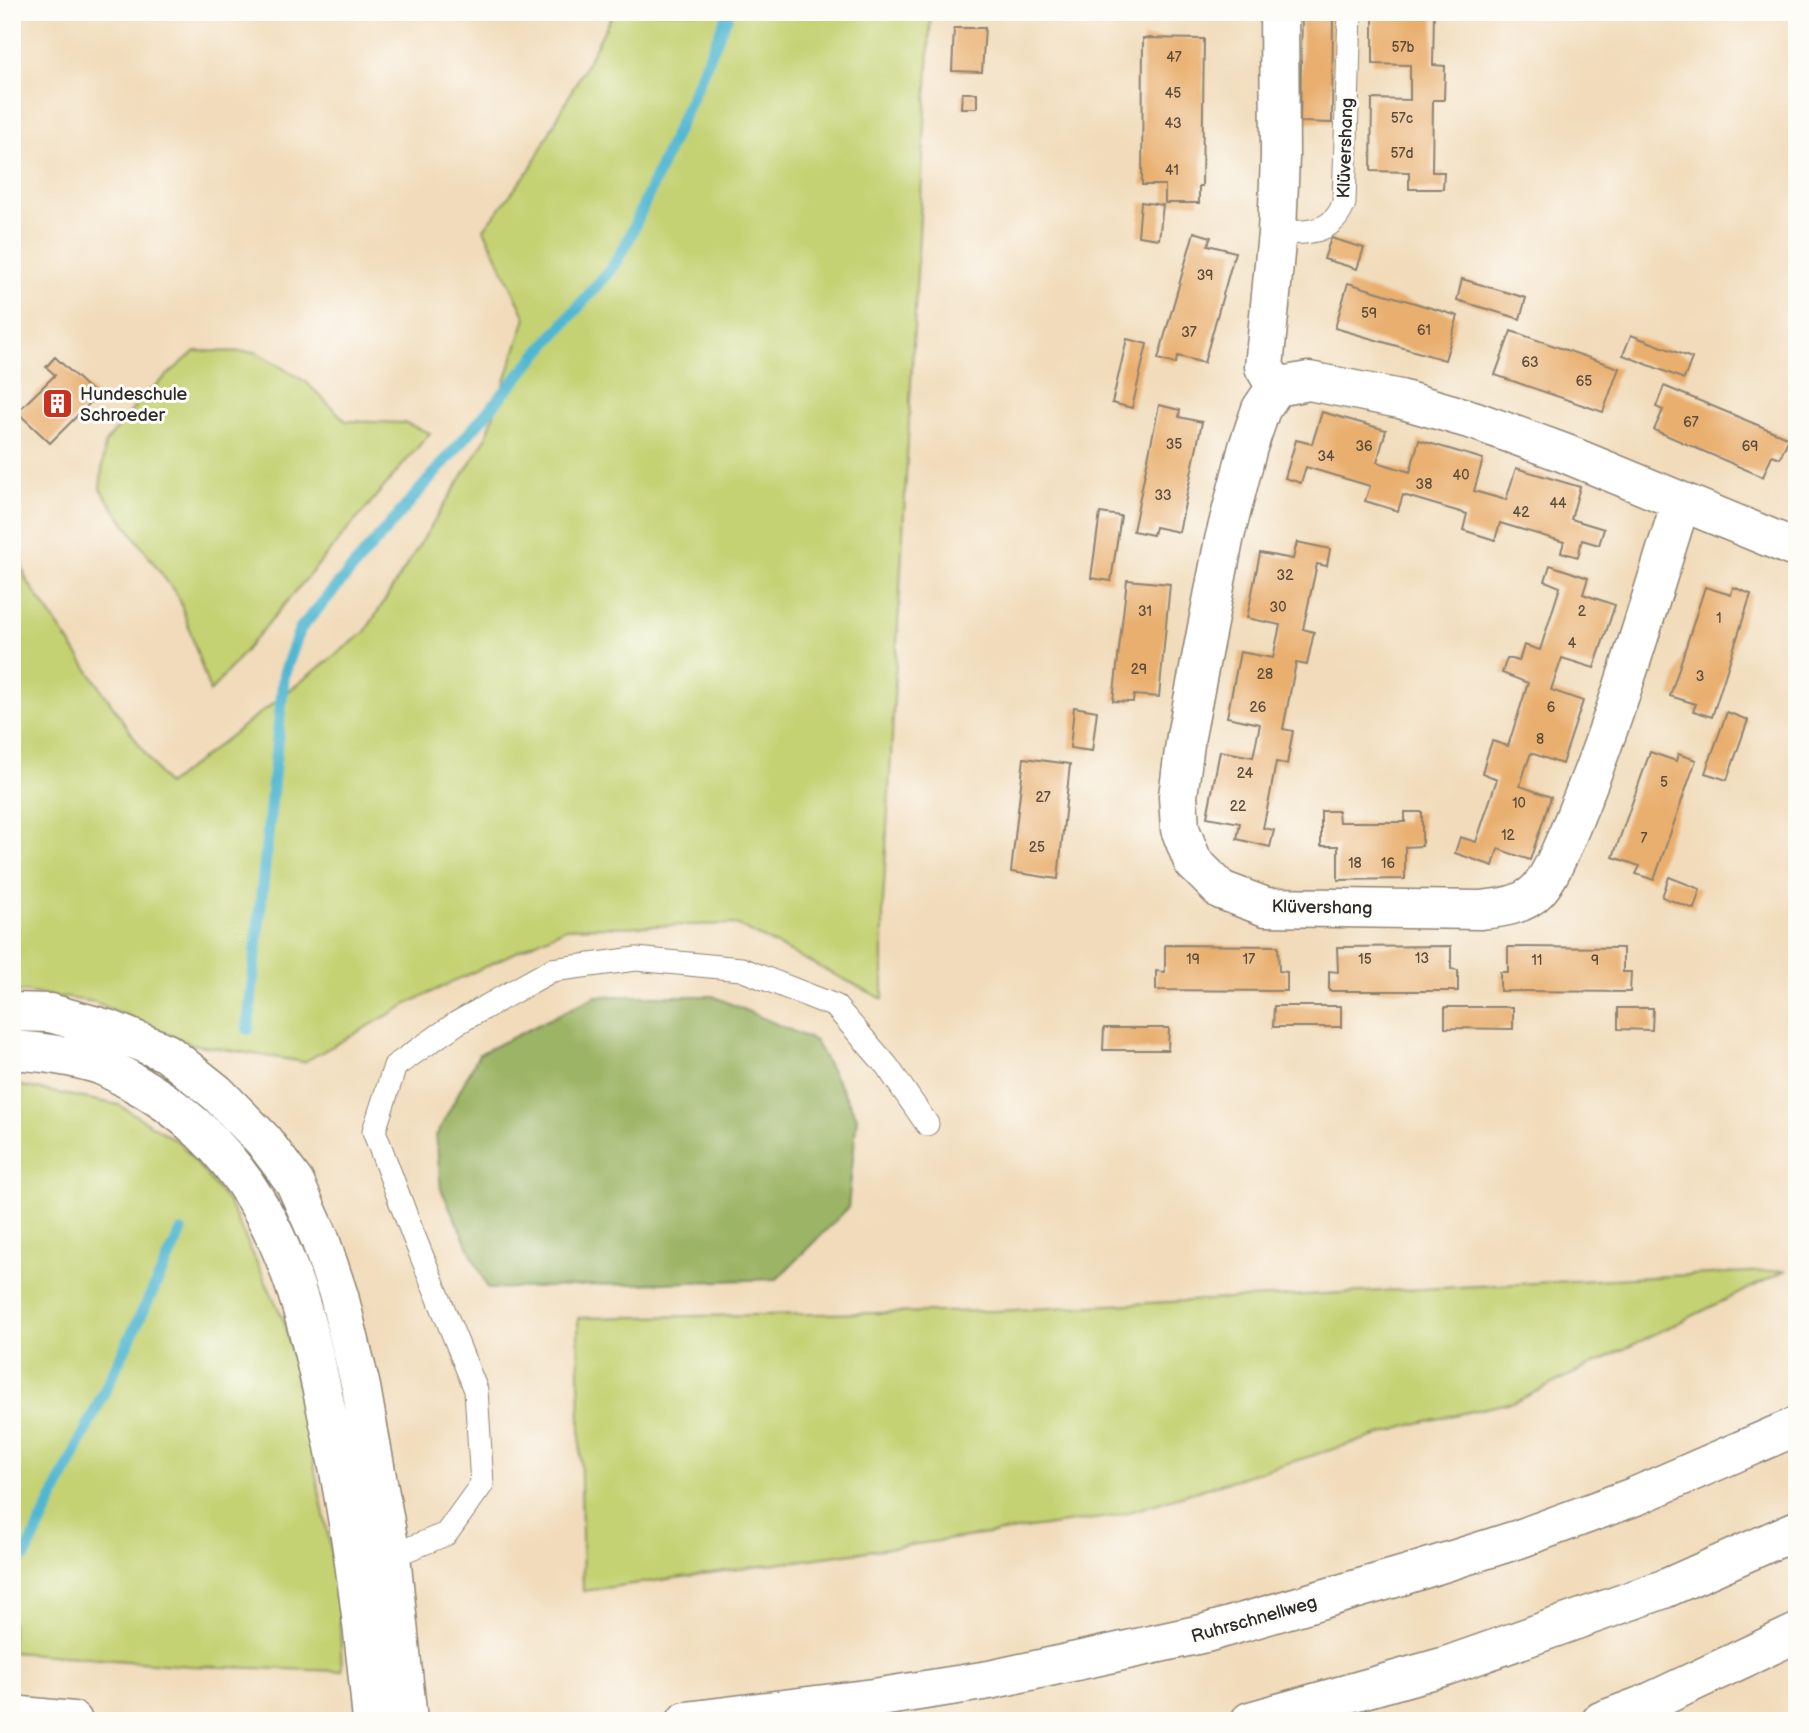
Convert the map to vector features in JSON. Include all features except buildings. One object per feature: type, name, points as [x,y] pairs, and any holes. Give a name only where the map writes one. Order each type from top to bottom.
[{"type":"main road","points":[[1279,12],[1280,156],[1277,233],[1264,368],[1276,387],[1308,380],[1400,399],[1476,421],[1564,453],[1797,549]]},
{"type":"main road","name":"Klüvershang","points":[[1276,387],[1261,409],[1223,540],[1178,796],[1180,829],[1193,862],[1221,890],[1266,907],[1480,910],[1511,907],[1538,890],[1561,849],[1585,793],[1681,502]]},
{"type":"main road","points":[[12,1012],[50,1013],[111,1030],[167,1054],[236,1111],[263,1140],[295,1183],[320,1239],[339,1296],[368,1423],[391,1556],[408,1721]]},
{"type":"main road","points":[[12,1050],[47,1052],[102,1066],[154,1093],[197,1127],[231,1164],[258,1203],[291,1279],[326,1404],[351,1530],[372,1721]]},
{"type":"main road","name":"Ruhrschnellweg","points":[[686,1721],[836,1703],[989,1680],[1206,1633],[1519,1539],[1636,1496],[1797,1426]]},
{"type":"main road","points":[[1251,1721],[1471,1657],[1664,1589],[1797,1530]]},
{"type":"main road","points":[[1601,1721],[1646,1704],[1797,1633]]},
{"type":"main road","points":[[12,1715],[73,1721]]},
{"type":"lane","name":"Klüvershang","points":[[1277,233],[1301,233],[1328,227],[1339,216],[1344,203],[1350,12]]},
{"type":"lane","points":[[391,1556],[446,1534],[482,1484],[476,1390],[374,1130],[395,1066],[457,1023],[552,970],[636,960],[741,969],[835,1006],[887,1066],[927,1124]]},
{"type":"green space","points":[[614,12],[931,12],[883,904],[883,999],[735,924],[566,928],[417,999],[304,1062],[191,1044],[95,1002],[12,990],[12,534],[26,579],[167,785],[365,632],[486,438],[526,318],[484,229],[530,169]]},
{"type":"green space","name":"Hundeschule Schroeder","points":[[195,351],[256,352],[306,382],[346,421],[405,423],[430,433],[210,692],[179,598],[100,489],[105,443],[145,395]]},
{"type":"green space","points":[[596,996],[713,996],[815,1041],[857,1117],[848,1208],[777,1279],[488,1289],[441,1189],[436,1136],[479,1054]]},
{"type":"green space","points":[[12,1084],[119,1105],[180,1143],[229,1203],[285,1323],[338,1584],[342,1671],[190,1666],[12,1652]]},
{"type":"green space","points":[[1787,1270],[1517,1401],[1418,1423],[1116,1516],[583,1591],[578,1318],[994,1311]]},
{"type":"waterway","points":[[248,1029],[284,674],[300,629],[611,269],[626,245],[729,12]]},
{"type":"waterway","points":[[25,1556],[181,1232]]},
{"type":"place","name":"Hundeschule Schroeder","points":[[57,404]]}]
